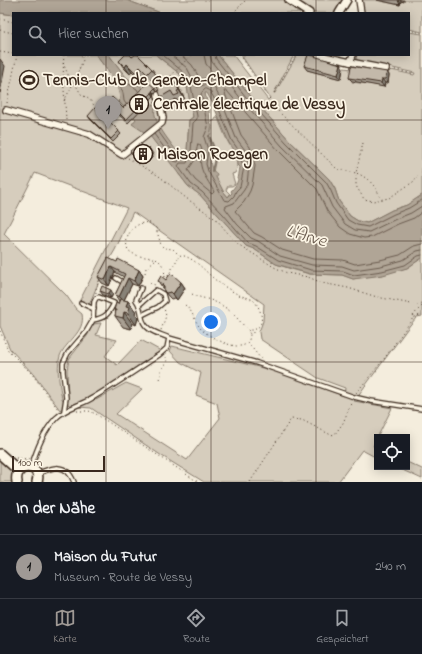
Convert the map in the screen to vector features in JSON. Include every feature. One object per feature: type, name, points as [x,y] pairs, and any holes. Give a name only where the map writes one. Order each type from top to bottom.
[{"type":"street","points":[[289,0],[307,12]]},
{"type":"street","points":[[340,12],[347,0]]},
{"type":"street","points":[[359,0],[361,12]]},
{"type":"street","points":[[323,56],[386,69]]},
{"type":"street","points":[[350,62],[353,56]]},
{"type":"street","points":[[3,109],[65,126],[93,136],[122,155],[159,126],[163,119],[158,95]]},
{"type":"street","points":[[0,454],[19,471]]},
{"type":"street","points":[[18,482],[17,476],[19,471],[26,467],[36,474]]},
{"type":"lane","points":[[116,278],[124,282],[121,288]]},
{"type":"lane","points":[[141,288],[136,300],[146,326],[152,331],[169,338],[268,367],[354,397],[422,409]]},
{"type":"lane","points":[[139,305],[156,290],[163,294],[165,300],[162,304],[142,315]]},
{"type":"lane","points":[[63,412],[66,398],[63,372],[64,361],[68,353],[86,332],[93,320],[95,300],[98,297],[115,301],[110,312],[106,316],[93,320]]},
{"type":"lane","points":[[81,303],[94,309]]},
{"type":"lane","points":[[74,482],[71,474],[61,468],[54,467],[36,474],[37,447],[43,436],[63,412],[94,397],[164,351],[167,348],[169,338]]},
{"type":"path","points":[[234,12],[246,0]]},
{"type":"path","points":[[0,19],[12,22]]},
{"type":"path","points":[[0,30],[12,33]]},
{"type":"path","points":[[410,30],[422,33]]},
{"type":"path","points":[[0,52],[12,54]]},
{"type":"path","points":[[3,109],[17,56]]},
{"type":"path","points":[[64,56],[65,126]]},
{"type":"path","points":[[64,102],[83,60],[81,56]]},
{"type":"path","points":[[166,82],[190,56]]},
{"type":"path","points":[[241,56],[278,111],[337,169],[363,175],[379,193],[380,200]]},
{"type":"path","points":[[274,93],[295,56]]},
{"type":"path","points":[[63,63],[70,78],[81,94],[89,99],[98,111]]},
{"type":"path","points":[[386,69],[414,74]]},
{"type":"path","points":[[170,76],[183,92],[186,104]]},
{"type":"path","points":[[149,83],[160,92],[158,95]]},
{"type":"path","points":[[363,143],[356,173],[356,186],[364,199],[373,201],[389,198],[414,182],[422,171]]},
{"type":"path","points":[[122,155],[159,176],[186,198],[217,220],[236,244],[274,267],[287,273],[308,277],[376,297],[422,306]]},
{"type":"path","points":[[165,277],[162,263],[156,259],[136,255],[130,252],[127,248],[126,242],[128,234],[141,224],[148,223],[154,226],[158,234],[159,242],[163,247],[172,249],[180,255],[188,257],[201,266],[212,278],[254,302],[259,309],[261,320],[259,326],[253,331],[252,334],[250,334],[247,343],[244,345],[235,346],[223,342],[201,328],[189,309],[185,306]]},
{"type":"path","points":[[168,276],[180,255]]},
{"type":"path","points":[[145,273],[146,268],[156,259]]},
{"type":"path","points":[[98,297],[95,291],[101,275]]},
{"type":"path","points":[[150,283],[158,286]]},
{"type":"path","points":[[192,294],[197,297],[211,300],[229,309],[250,334]]},
{"type":"path","points":[[160,334],[166,316],[162,304]]},
{"type":"path","points":[[250,482],[291,418],[302,420],[331,435],[335,434],[342,423],[354,397],[384,359],[417,310],[422,306]]},
{"type":"path","points":[[413,318],[422,314]]},
{"type":"path","points":[[0,331],[8,350],[32,374],[63,412]]},
{"type":"path","points":[[247,343],[268,367]]},
{"type":"path","points":[[159,380],[162,369],[167,362],[164,351]]},
{"type":"path","points":[[74,412],[86,411],[96,414],[198,482]]},
{"type":"path","points":[[12,456],[20,459],[36,474]]},
{"type":"shaded area","points":[[126,0],[285,0],[298,12],[158,12]]},
{"type":"shaded area","points":[[294,0],[344,0],[336,12],[312,12]]},
{"type":"shaded area","points":[[362,0],[376,0],[400,5],[401,0],[422,0],[422,32],[410,29],[410,12],[363,12]]},
{"type":"shaded area","points":[[0,13],[12,15],[12,56],[97,56],[111,75],[119,68],[110,56],[157,56],[180,74],[187,87],[193,117],[189,120],[187,151],[178,173],[188,186],[200,195],[246,246],[254,249],[276,264],[310,274],[342,275],[353,279],[407,268],[422,258],[422,316],[417,317],[410,325],[354,401],[392,408],[379,434],[374,434],[374,456],[362,450],[338,482],[204,482],[162,456],[91,408],[67,404],[60,410],[33,374],[10,349],[0,326]],"holes":[[[35,173],[127,208],[80,300],[89,305],[105,267],[133,212],[264,304],[263,321],[259,332],[260,339],[318,378],[345,388],[344,396],[275,371],[172,346],[170,351],[180,362],[201,373],[196,395],[217,403],[220,418],[187,460],[116,414],[142,389],[126,383],[96,400],[95,394],[161,351],[141,340],[117,365],[105,356],[117,340],[96,335],[101,323],[93,324],[87,336],[69,359],[67,370],[68,400],[62,399],[58,372],[60,356],[78,332],[81,326],[82,314],[76,309],[66,295],[4,234]]]},
{"type":"shaded area","points":[[410,32],[422,34],[422,195],[407,205],[392,210],[367,223],[358,221],[350,216],[339,201],[335,189],[329,179],[289,140],[219,56],[234,56],[268,100],[270,98],[242,56],[293,56],[274,93],[296,56],[312,56],[307,70],[341,79],[343,68],[353,69],[352,82],[384,86],[386,75],[391,70],[414,75],[415,73],[357,60],[355,56],[410,56]]},
{"type":"shaded area","points":[[218,118],[230,146],[238,160],[235,173],[232,174],[235,184],[228,186],[226,190],[230,194],[228,197],[223,191],[213,172],[217,153],[211,142],[210,136],[212,129],[210,123]]},
{"type":"shaded area","points":[[0,459],[13,472],[14,482],[0,482]]},
{"type":"shaded area","points":[[410,463],[422,469],[422,479],[402,470],[410,470]]},
{"type":"water","points":[[0,0],[126,0],[158,12],[12,12],[12,15],[0,13]]},
{"type":"water","name":"L'Arve","points":[[97,56],[110,56],[126,77],[143,88],[141,94],[149,104],[153,105],[155,102],[157,104],[155,117],[163,133],[184,161],[187,151],[189,120],[193,117],[187,87],[180,74],[157,56],[219,56],[289,140],[329,179],[335,189],[339,201],[350,216],[358,221],[367,223],[392,210],[407,205],[422,195],[422,258],[407,268],[383,275],[353,279],[342,275],[310,274],[276,264],[254,249],[246,246],[200,195],[188,186],[150,136],[132,124],[136,119],[118,101],[120,99],[119,93],[111,76]],"holes":[[[205,93],[207,93],[229,143],[237,153],[238,165],[240,167],[237,183],[231,191],[232,193],[228,197],[223,191],[216,177],[217,174],[214,172],[211,165],[212,153],[214,152],[208,137],[212,126],[210,123]]]},
{"type":"building","points":[[124,56],[139,56],[152,69],[147,74],[140,67],[135,72],[127,64],[125,67],[119,61]]},
{"type":"building","points":[[308,56],[313,56],[341,64],[338,75],[304,66]]},
{"type":"building","points":[[351,66],[387,72],[385,79],[382,79],[381,83],[349,78]]},
{"type":"building","points":[[171,77],[179,90],[177,91],[179,94],[174,96],[171,91],[161,97],[157,86]]},
{"type":"building","points":[[148,82],[155,88],[126,120],[117,111],[108,120],[119,131],[111,139],[88,116],[95,108],[98,111],[112,97],[123,108]]},
{"type":"building","name":"Maison Roesgen","points":[[140,143],[146,151],[149,148],[153,154],[144,161],[141,158],[138,161],[130,151]]},
{"type":"building","points":[[108,258],[117,262],[118,259],[139,270],[134,281],[128,278],[119,297],[115,295],[125,274],[111,267],[105,280],[98,277]]},
{"type":"building","points":[[170,274],[181,282],[173,294],[171,292],[166,293],[162,285],[163,284],[158,281],[161,276],[166,280]]},
{"type":"building","points":[[102,286],[111,290],[108,294],[100,291]]},
{"type":"building","points":[[120,299],[128,301],[126,306],[130,307],[128,313],[124,312],[123,318],[115,316],[116,310],[114,310],[116,303],[118,304]]},
{"type":"waterway","points":[[209,136],[216,153],[212,171]]},
{"type":"place","name":"Tennis-Club de Genève-Champel","points":[[29,80]]},
{"type":"place","name":"Centrale électrique de Vessy","points":[[139,104]]},
{"type":"place","name":"Maison du Futur","points":[[108,129]]},
{"type":"place","name":"Maison Roesgen","points":[[143,154]]}]
